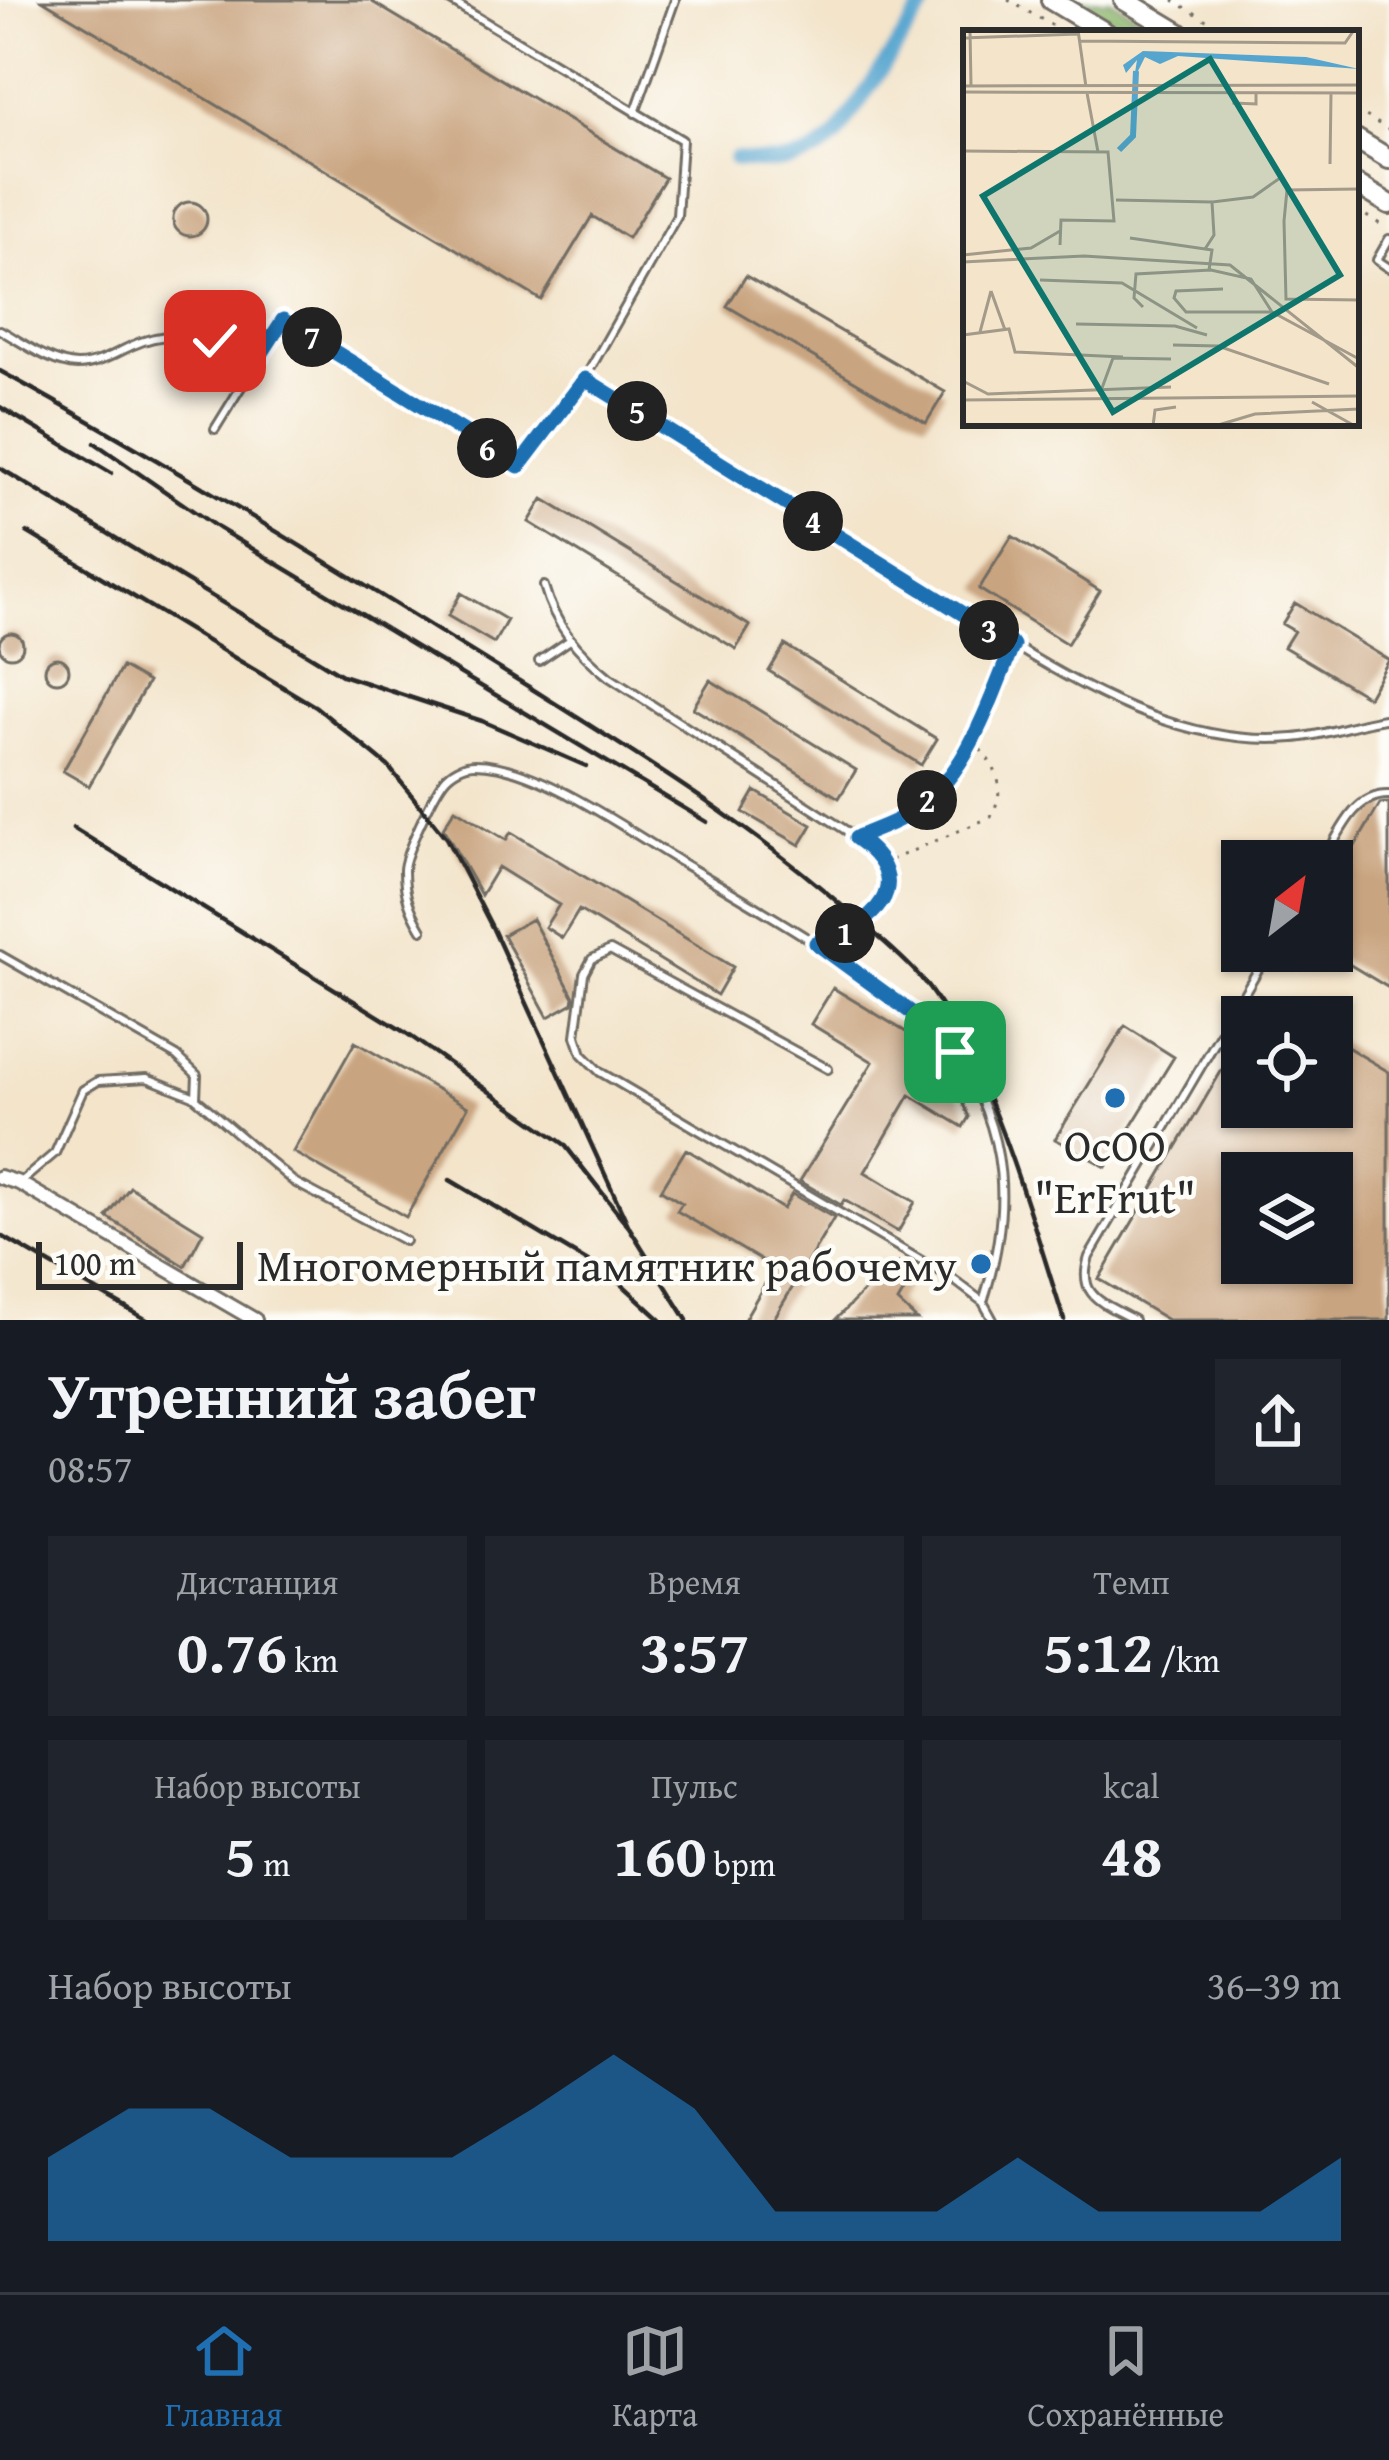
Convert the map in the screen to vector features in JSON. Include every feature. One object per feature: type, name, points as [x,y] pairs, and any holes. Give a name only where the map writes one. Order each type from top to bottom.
[{"type":"main road","points":[[1051,0],[1085,27]]},
{"type":"main road","points":[[1124,0],[1174,30]]},
{"type":"main road","points":[[1359,141],[1389,159]]},
{"type":"main road","points":[[1359,186],[1389,204]]},
{"type":"street","points":[[0,1177],[19,1183],[255,1320]]},
{"type":"lane","points":[[215,429],[283,320],[519,466],[585,379],[677,216],[682,140],[449,0]]},
{"type":"lane","points":[[635,113],[675,0]]},
{"type":"lane","points":[[1389,239],[1377,260],[1389,268]]},
{"type":"lane","points":[[0,330],[76,365],[105,358],[152,336],[186,334],[215,341],[254,365]]},
{"type":"lane","points":[[585,379],[1013,645],[1114,701],[1212,732],[1291,739],[1384,719]]},
{"type":"lane","points":[[544,586],[555,616],[578,652],[856,838],[884,862],[887,892],[876,912],[839,936],[816,943]]},
{"type":"lane","points":[[538,661],[571,640]]},
{"type":"lane","points":[[856,838],[909,814],[932,797],[963,755],[1013,645]]},
{"type":"lane","points":[[422,930],[407,905],[403,865],[444,780],[460,767],[475,764],[561,791],[816,943],[938,1032],[955,1052],[980,1099],[995,1146],[1003,1219],[982,1302]]},
{"type":"lane","points":[[1336,840],[1360,802],[1389,795]]},
{"type":"lane","points":[[828,1069],[610,950],[592,959],[584,974],[576,1036],[582,1054],[600,1072],[954,1280],[982,1302],[993,1320]]},
{"type":"lane","points":[[0,955],[177,1056],[197,1075],[196,1100]]},
{"type":"lane","points":[[1134,1320],[1096,1298],[1087,1287],[1084,1271],[1257,972]]},
{"type":"lane","points":[[19,1183],[56,1153],[83,1090],[98,1081],[148,1078],[196,1100],[294,1182],[405,1241]]},
{"type":"path","points":[[1008,0],[1059,30]]},
{"type":"path","points":[[1173,0],[1223,30]]},
{"type":"path","points":[[1359,112],[1389,130]]},
{"type":"path","points":[[1359,212],[1389,230]]},
{"type":"path","points":[[884,862],[991,817],[999,802],[1000,779],[998,767],[977,743],[977,727]]},
{"type":"green space","points":[[1066,0],[1111,0],[1161,30],[1116,30]]},
{"type":"building","points":[[42,0],[369,0],[665,178],[628,238],[592,216],[541,300]]},
{"type":"building","points":[[190,202],[202,207],[207,219],[202,231],[190,236],[178,231],[173,219],[178,207]]},
{"type":"building","points":[[746,276],[945,392],[926,423],[727,306]]},
{"type":"building","points":[[543,499],[750,626],[736,649],[529,522]]},
{"type":"building","points":[[1012,536],[1100,591],[1067,644],[979,589]]},
{"type":"building","points":[[461,593],[507,620],[494,643],[448,616]]},
{"type":"building","points":[[1295,603],[1389,660],[1368,697],[1284,647],[1294,631],[1282,624]]},
{"type":"building","points":[[11,633],[20,636],[20,654],[11,657],[2,654],[-1,645],[2,636]]},
{"type":"building","points":[[785,645],[937,739],[921,765],[769,671]]},
{"type":"building","points":[[57,658],[66,661],[66,679],[57,682],[48,679],[45,670],[48,661]]},
{"type":"building","points":[[122,667],[148,682],[89,786],[63,771]]},
{"type":"building","points":[[710,680],[856,770],[839,798],[693,708]]},
{"type":"building","points":[[755,791],[812,825],[800,845],[743,812]]},
{"type":"building","points":[[1389,803],[1389,988],[1353,967],[1353,850],[1380,804]]},
{"type":"building","points":[[455,809],[506,840],[511,832],[733,967],[717,995],[579,910],[562,938],[545,927],[559,905],[498,867],[481,895],[443,828]]},
{"type":"building","points":[[532,919],[574,997],[573,1003],[548,1017],[503,935]]},
{"type":"building","points":[[833,988],[939,1052],[969,1117],[963,1127],[910,1095],[865,1172],[915,1202],[898,1232],[800,1181],[873,1062],[811,1024]]},
{"type":"building","name":"ОсОО \"ErFrut\"","points":[[1125,1026],[1174,1057],[1106,1167],[1055,1139]]},
{"type":"building","points":[[355,1042],[468,1107],[406,1217],[293,1152]]},
{"type":"building","points":[[1353,1051],[1389,1072],[1389,1320],[1168,1320],[1099,1279],[1221,1072],[1221,1128],[1353,1128]]},
{"type":"building","points":[[686,1149],[783,1209],[792,1194],[834,1218],[773,1320],[744,1320],[774,1268],[677,1211],[682,1203],[661,1190]]},
{"type":"building","points":[[130,1187],[203,1232],[185,1266],[107,1217]]},
{"type":"building","points":[[899,1263],[915,1273],[898,1302],[917,1320],[835,1320],[875,1280],[883,1288],[889,1268],[894,1271]]},
{"type":"waterway","points":[[735,159],[789,161],[813,153],[836,137],[928,0]]},
{"type":"railway","points":[[0,371],[267,526],[653,766],[773,849],[895,952],[946,1013],[988,1096],[1064,1320]]},
{"type":"railway","points":[[0,407],[111,473]]},
{"type":"railway","points":[[95,443],[218,528],[707,822]]},
{"type":"railway","points":[[0,468],[342,675],[482,721],[586,766]]},
{"type":"railway","points":[[27,532],[316,707],[388,766],[446,838],[493,929],[629,1227]]},
{"type":"railway","points":[[73,828],[406,1033],[564,1144],[629,1227],[687,1320]]},
{"type":"railway","points":[[450,1180],[615,1278],[661,1320]]},
{"type":"railway","points":[[0,1235],[147,1320]]},
{"type":"place","name":"ОсОО \"ErFrut\"","points":[[1115,1098]]},
{"type":"place","name":"Многомерный памятник рабочему","points":[[981,1264]]},
{"type":"route","points":[[215,341],[254,365],[283,320],[519,466],[585,379],[1013,645],[963,755],[932,797],[909,814],[856,838],[884,862],[887,892],[876,912],[839,936],[816,943],[938,1032],[955,1052]]}]
